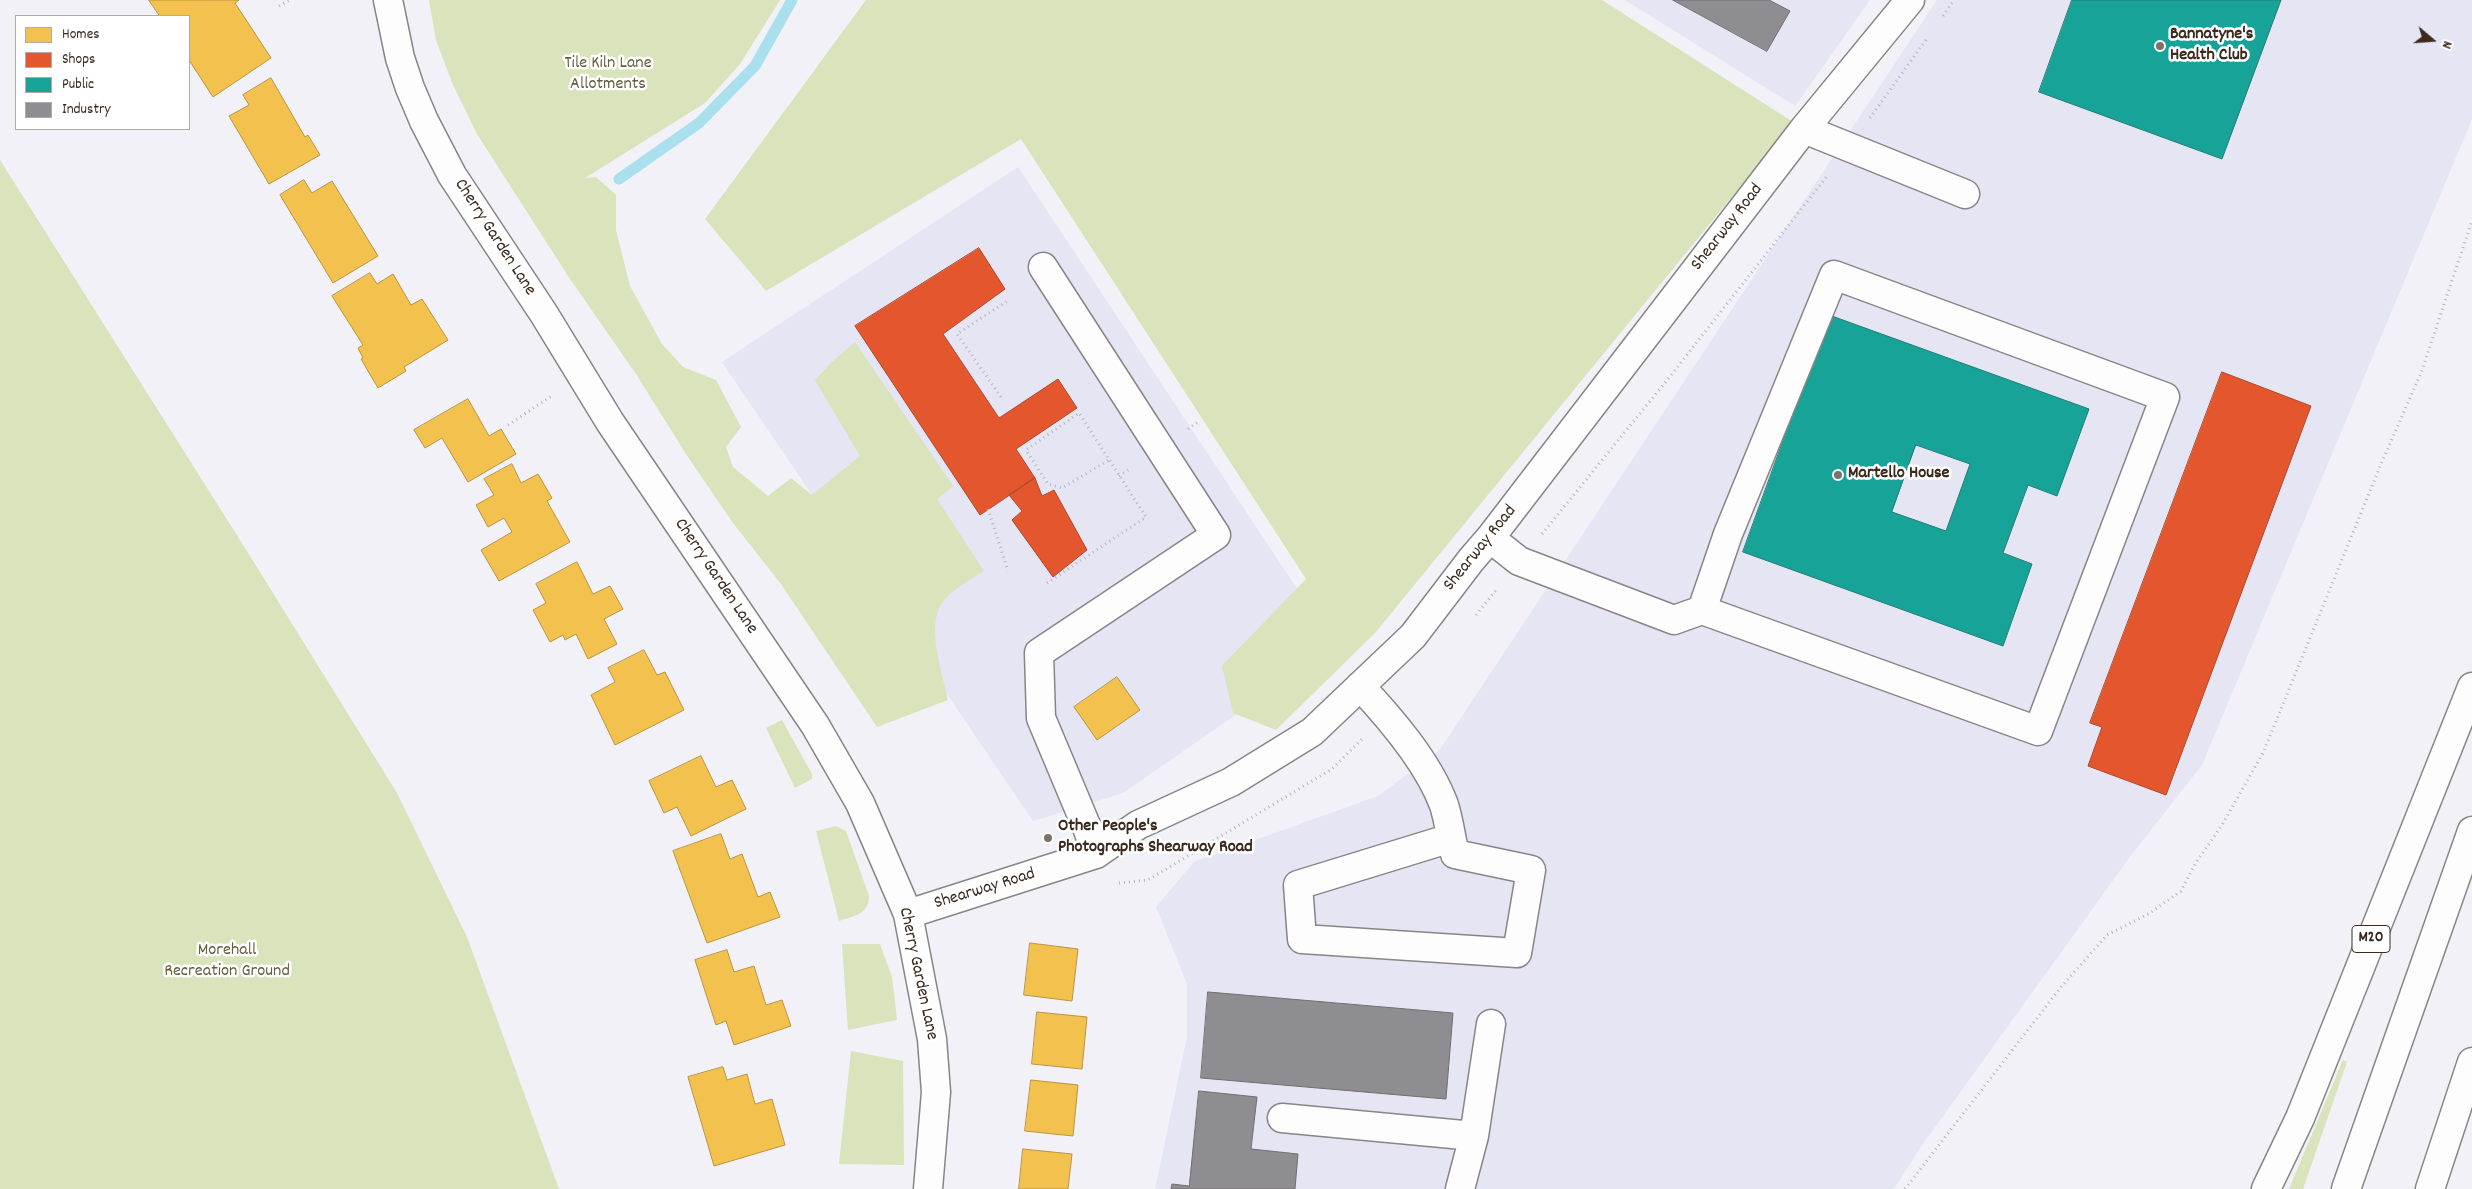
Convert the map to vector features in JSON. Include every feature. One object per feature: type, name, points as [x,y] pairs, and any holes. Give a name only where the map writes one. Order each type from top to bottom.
[{"type":"main road","name":"Cherry Garden Lane","points":[[388,0],[400,58],[410,88],[424,121],[452,176],[544,314],[610,422],[815,725],[860,803],[908,914],[932,1039],[936,1092],[928,1189]]},
{"type":"main road","name":"Shearway Road","points":[[908,914],[1096,854],[1138,824],[1231,782],[1312,732],[1412,636],[1490,538],[1804,129],[1910,0]]},
{"type":"main road","points":[[1804,129],[1965,194]]},
{"type":"main road","points":[[1043,267],[1216,536],[1040,653],[1041,718],[1088,830],[1096,854]]},
{"type":"main road","points":[[1490,538],[1519,561],[1674,620],[1702,610],[2038,731],[2165,396],[1834,275],[1728,534],[1702,610]]},
{"type":"main road","points":[[1360,686],[1386,714],[1422,764],[1444,805],[1452,838],[1455,854],[1531,870],[1517,952],[1302,939],[1298,885],[1452,838]]},
{"type":"main road","name":"M20","points":[[2266,1189],[2300,1118],[2472,688]]},
{"type":"main road","points":[[2346,1189],[2472,831]]},
{"type":"main road","points":[[1460,1189],[1474,1136],[1491,1024]]},
{"type":"main road","points":[[2430,1189],[2472,1062]]},
{"type":"main road","points":[[1282,1118],[1474,1136]]},
{"type":"path","points":[[279,6],[289,0]]},
{"type":"path","points":[[1905,1189],[2061,987],[2107,936],[2150,913],[2181,890],[2195,864],[2222,825],[2263,753],[2377,473],[2421,373],[2472,221]]},
{"type":"path","points":[[1001,397],[957,334],[1009,300]]},
{"type":"path","points":[[508,425],[554,394]]},
{"type":"path","points":[[1047,583],[1146,517],[1079,413],[1026,450],[1048,484],[1062,488],[1109,460]]},
{"type":"path","points":[[988,509],[1008,571]]},
{"type":"shaded area","points":[[1625,0],[1870,0],[1795,106]]},
{"type":"shaded area","points":[[1937,0],[2472,0],[2472,119],[2202,765],[2132,854],[1920,1148],[1894,1189],[1155,1189],[1187,1037],[1187,984],[1156,907],[1194,862],[1378,796],[1439,751]]},
{"type":"shaded area","points":[[1018,167],[1335,646],[1123,793],[1033,821],[722,362]]},
{"type":"green space","name":"Tile Kiln Lane Allotments","points":[[429,0],[780,0],[740,64],[705,103],[585,178],[596,177],[616,195],[616,230],[630,286],[662,344],[683,367],[716,380],[741,427],[726,447],[733,467],[768,496],[791,478],[812,495],[860,456],[815,380],[855,342],[953,486],[937,499],[984,571],[950,594],[939,608],[935,633],[936,648],[948,700],[877,727],[781,584],[733,523],[686,454],[636,374],[568,276],[477,134],[453,85],[436,40]]},
{"type":"green space","points":[[866,0],[1602,0],[1793,122],[1375,633],[1276,730],[1233,713],[1222,666],[1306,579],[1021,139],[766,291],[705,219]]},
{"type":"green space","name":"Morehall Recreation Ground","points":[[0,160],[397,793],[467,937],[559,1189],[0,1189]]},
{"type":"green space","points":[[782,720],[812,774],[812,779],[795,788],[766,728]]},
{"type":"green space","points":[[836,826],[846,831],[869,896],[863,911],[855,916],[839,921],[816,831]]},
{"type":"green space","points":[[842,944],[880,944],[892,977],[897,1020],[848,1030]]},
{"type":"green space","points":[[851,1051],[903,1061],[904,1165],[839,1164]]},
{"type":"green space","points":[[2343,1060],[2347,1062],[2303,1189],[2289,1189]]},
{"type":"building: Homes","points":[[149,0],[239,0],[235,3],[271,58],[213,97],[190,62],[190,15],[159,15]]},
{"type":"building: Homes","points":[[271,78],[305,137],[308,135],[320,155],[269,184],[229,116],[249,105],[243,95]]},
{"type":"building: Homes","points":[[304,180],[312,193],[332,181],[378,256],[333,283],[280,195]]},
{"type":"building: Homes","points":[[370,273],[377,284],[393,274],[411,305],[422,299],[448,340],[404,367],[406,371],[378,388],[361,359],[363,358],[358,348],[363,345],[332,296]]},
{"type":"building: Homes","points":[[468,399],[489,436],[501,429],[516,454],[468,482],[442,438],[425,448],[414,430]]},
{"type":"building: Homes","points":[[512,464],[521,483],[538,474],[552,498],[547,501],[570,542],[499,581],[481,550],[512,532],[504,518],[488,527],[476,505],[494,495],[484,479]]},
{"type":"building: Homes","points":[[577,562],[593,594],[610,586],[623,609],[604,619],[617,644],[588,659],[576,634],[565,640],[563,635],[550,642],[533,610],[546,603],[536,584]]},
{"type":"building: Homes","points":[[644,650],[657,675],[665,672],[684,710],[615,745],[591,695],[615,682],[608,668]]},
{"type":"building: Homes","points":[[1117,677],[1140,710],[1097,740],[1074,707]]},
{"type":"building: Homes","points":[[701,756],[716,787],[732,780],[746,809],[691,836],[677,807],[664,813],[649,781]]},
{"type":"building: Homes","points":[[721,834],[730,859],[742,854],[758,897],[770,892],[780,917],[707,943],[673,851]]},
{"type":"building: Homes","points":[[1030,943],[1078,949],[1072,1001],[1024,995]]},
{"type":"building: Homes","points":[[727,950],[734,972],[754,966],[766,1005],[782,1000],[791,1026],[734,1045],[726,1021],[716,1025],[695,960]]},
{"type":"building: Homes","points":[[1037,1012],[1087,1017],[1082,1069],[1032,1064]]},
{"type":"building: Homes","points":[[723,1067],[727,1080],[747,1074],[755,1104],[772,1099],[785,1145],[714,1166],[688,1077]]},
{"type":"building: Homes","points":[[1031,1080],[1078,1085],[1073,1136],[1025,1131]]},
{"type":"building: Homes","points":[[1023,1149],[1072,1154],[1068,1189],[1019,1189]]},
{"type":"building: Shops","points":[[979,248],[1005,289],[943,334],[999,418],[1058,379],[1077,408],[1016,449],[1035,478],[980,515],[855,326]]},
{"type":"building: Shops","points":[[2222,372],[2311,406],[2166,795],[2088,766],[2102,727],[2090,723]]},
{"type":"building: Shops","points":[[1035,478],[1042,496],[1054,490],[1087,550],[1053,577],[1012,520],[1022,511],[1009,495]]},
{"type":"building: Public","name":"Bannatyne's Health Club","points":[[2072,0],[2281,0],[2222,159],[2039,92]]},
{"type":"building: Public","name":"Martello House","points":[[1829,315],[2089,409],[2057,496],[2028,485],[2003,553],[2032,564],[2003,646],[1743,552]],"holes":[[[1916,445],[1970,464],[1946,531],[1892,512]]]},
{"type":"building: Industry","points":[[1673,0],[1769,0],[1790,11],[1767,51]]},
{"type":"building: Industry","points":[[1208,992],[1453,1013],[1446,1099],[1201,1078]]},
{"type":"building: Industry","points":[[1199,1091],[1257,1097],[1251,1149],[1298,1154],[1295,1189],[1171,1189],[1172,1184],[1189,1186]]},
{"type":"waterway","points":[[619,179],[699,123],[755,66],[792,0]]},
{"type":"place","name":"Bannatyne's Health Club","points":[[2160,46]]},
{"type":"place","name":"Martello House","points":[[1838,475]]},
{"type":"place","name":"Other People's Photographs Shearway Road","points":[[1048,838]]}]
